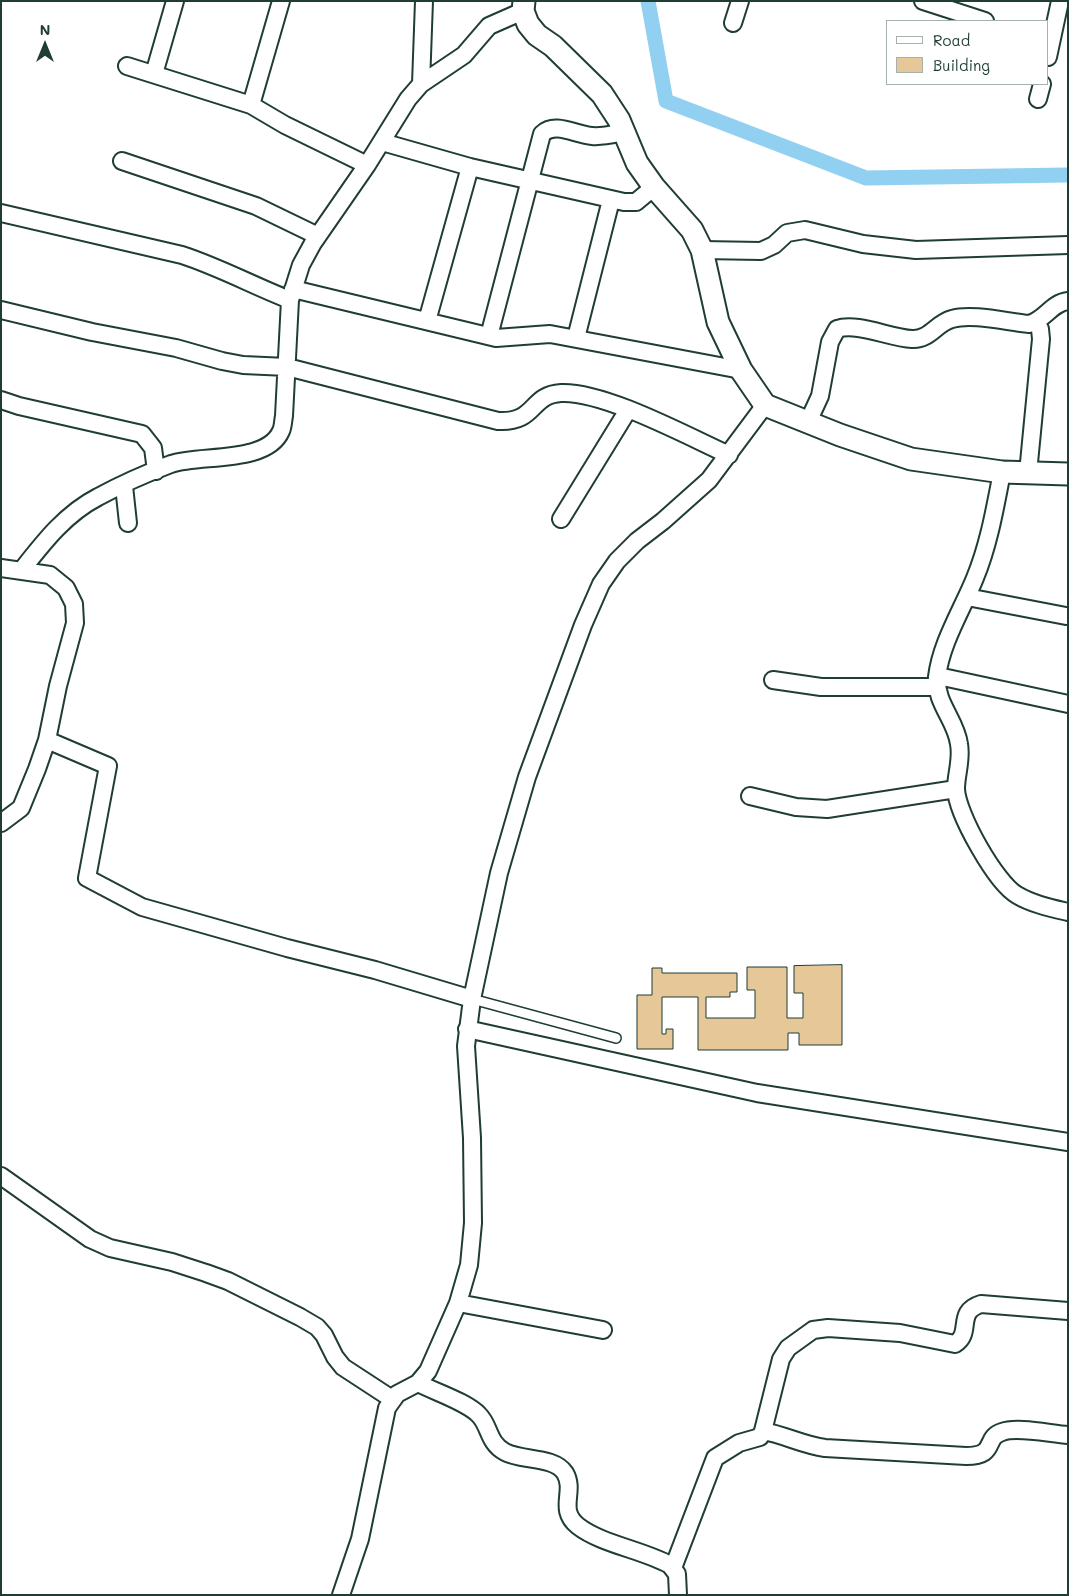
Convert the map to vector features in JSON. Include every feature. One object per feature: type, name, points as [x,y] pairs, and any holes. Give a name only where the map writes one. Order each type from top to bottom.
[{"type":"street","points":[[154,74],[175,1]]},
{"type":"street","points":[[251,104],[281,1]]},
{"type":"street","points":[[421,84],[424,1]]},
{"type":"street","points":[[733,23],[740,1]]},
{"type":"street","points":[[923,1],[982,20]]},
{"type":"street","points":[[1050,40],[1060,1]]},
{"type":"street","points":[[21,571],[58,527],[81,506],[172,464],[228,457],[259,450],[271,443],[281,432],[284,416],[292,295],[301,265],[408,99],[421,84],[464,55],[489,26],[523,6],[528,24],[537,35],[553,46],[602,94],[624,132],[637,163],[654,187],[692,230],[702,250],[718,322],[741,370],[765,405],[911,458],[1002,472],[1068,474]]},
{"type":"street","points":[[127,66],[251,104],[285,125],[367,165]]},
{"type":"street","points":[[489,336],[539,141],[546,130],[554,128],[593,136],[624,132]]},
{"type":"street","points":[[382,142],[470,168],[611,200],[636,202],[654,187]]},
{"type":"street","points":[[122,161],[256,206],[318,236]]},
{"type":"street","points":[[427,321],[470,168]]},
{"type":"street","points":[[576,338],[611,200]]},
{"type":"street","points":[[1,213],[182,255],[208,264],[239,280],[292,295],[427,321],[489,336],[506,338],[540,333],[576,338],[741,370]]},
{"type":"street","points":[[702,250],[760,251],[774,245],[787,233],[806,230],[863,244],[916,250],[1068,245]]},
{"type":"street","points":[[808,422],[820,396],[830,342],[837,330],[851,327],[913,339],[923,338],[941,324],[958,318],[1028,324],[1036,322],[1057,304],[1068,301]]},
{"type":"street","points":[[1,310],[92,332],[176,348],[222,361],[243,365],[287,367],[498,421],[512,422],[522,419],[538,401],[560,393],[601,399],[729,455]]},
{"type":"street","points":[[1028,473],[1041,339],[1040,329],[1036,322]]},
{"type":"street","points":[[1,400],[19,406],[142,434],[153,448],[156,471]]},
{"type":"street","points":[[340,1595],[360,1539],[387,1408],[392,1399],[418,1384],[433,1361],[438,1344],[458,1303],[469,1264],[473,1224],[467,1029],[499,874],[527,777],[583,625],[601,584],[617,561],[637,541],[710,480],[765,405]]},
{"type":"street","points":[[561,519],[628,410]]},
{"type":"street","points":[[1002,472],[989,539],[967,597],[941,656],[937,681],[941,704],[959,745],[956,789],[959,805],[970,830],[1005,885],[1016,895],[1028,901],[1068,912]]},
{"type":"street","points":[[124,486],[128,523]]},
{"type":"street","points":[[1,568],[50,575],[66,588],[74,604],[75,623],[58,686],[47,740],[21,808],[1,822]]},
{"type":"street","points":[[967,597],[1066,616]]},
{"type":"street","points":[[773,680],[821,687],[937,681],[1068,704]]},
{"type":"street","points":[[47,740],[108,766],[87,878],[142,907],[287,948],[375,970],[472,999]]},
{"type":"street","points":[[750,796],[796,807],[827,809],[956,789]]},
{"type":"street","points":[[467,1029],[757,1093],[1068,1142]]},
{"type":"street","points":[[1,1176],[90,1240],[110,1248],[172,1262],[221,1278],[300,1317],[317,1327],[324,1335],[335,1357],[343,1367],[392,1399]]},
{"type":"street","points":[[458,1303],[603,1330]]},
{"type":"street","points":[[673,1568],[693,1521],[708,1472],[715,1458],[733,1446],[760,1437],[781,1359],[788,1348],[814,1330],[828,1328],[900,1333],[955,1344],[964,1334],[967,1313],[972,1307],[981,1304],[1068,1311]]},
{"type":"street","points":[[418,1384],[478,1414],[491,1440],[505,1452],[552,1464],[560,1469],[568,1481],[567,1509],[570,1519],[590,1533],[660,1560],[673,1568],[678,1579],[678,1595]]},
{"type":"street","points":[[763,1431],[780,1434],[810,1446],[825,1448],[966,1456],[986,1452],[996,1435],[1002,1432],[1013,1430],[1068,1436]]},
{"type":"lane","points":[[472,999],[616,1038]]},
{"type":"building","points":[[842,965],[842,1045],[799,1045],[799,1033],[788,1033],[788,1050],[698,1050],[698,997],[662,997],[662,1034],[666,1034],[666,1029],[673,1029],[673,1049],[637,1049],[637,995],[652,995],[652,968],[662,968],[662,973],[737,973],[737,992],[730,992],[730,997],[706,997],[706,1018],[755,1018],[755,990],[747,990],[747,967],[787,967],[787,1018],[803,1018],[803,993],[794,993],[794,966]]},
{"type":"waterway","points":[[648,1],[666,101],[866,178],[1068,175]]}]
